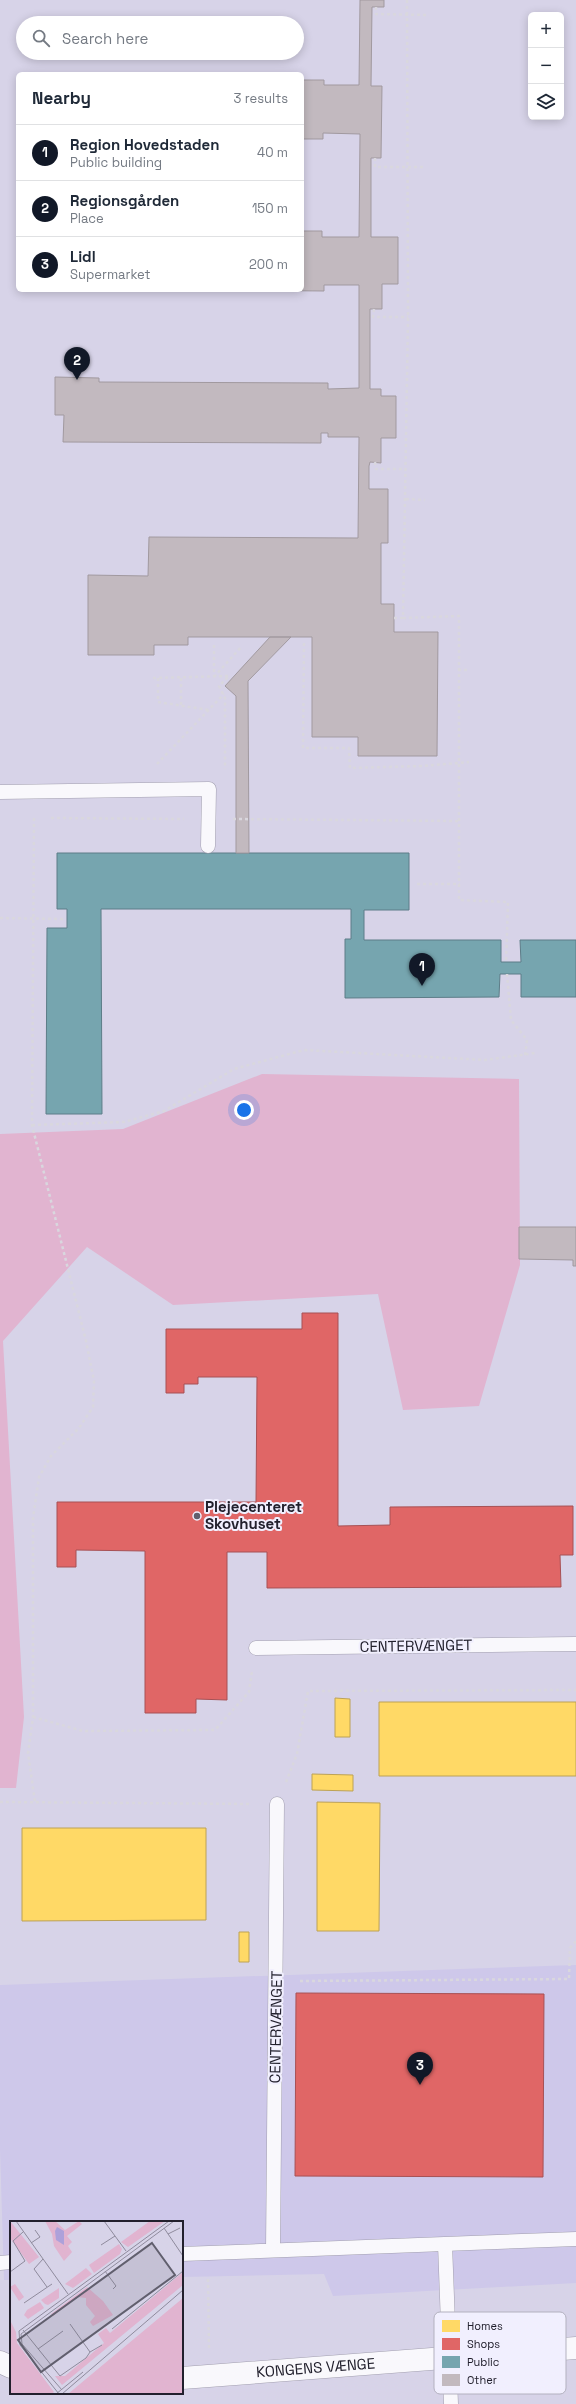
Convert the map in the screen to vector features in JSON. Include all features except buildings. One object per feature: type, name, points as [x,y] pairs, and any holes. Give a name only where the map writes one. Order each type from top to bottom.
[{"type":"street","name":"KONGENS VÆNGE","points":[[566,2349],[576,2348]]},
{"type":"street","name":"KONGENS VÆNGE","points":[[183,2378],[434,2357]]},
{"type":"street","points":[[0,2362],[10,2367]]},
{"type":"lane","points":[[0,792],[209,789],[207,820],[208,846]]},
{"type":"lane","name":"CENTERVÆNGET","points":[[256,1648],[576,1644]]},
{"type":"lane","name":"CENTERVÆNGET","points":[[273,2250],[277,1981],[277,1804]]},
{"type":"lane","points":[[183,2254],[576,2239]]},
{"type":"lane","points":[[445,2244],[447,2312]]},
{"type":"lane","points":[[0,2263],[10,2262]]},
{"type":"lane","points":[[450,2394],[451,2404]]},
{"type":"path","points":[[403,618],[408,317],[407,0]]},
{"type":"path","points":[[376,7],[376,14],[427,15]]},
{"type":"path","points":[[375,158],[375,167],[423,167]]},
{"type":"path","points":[[374,309],[373,317],[408,317]]},
{"type":"path","points":[[375,462],[376,469],[406,469]]},
{"type":"path","points":[[406,499],[425,500]]},
{"type":"path","points":[[394,618],[459,616],[459,900],[508,902],[506,962]]},
{"type":"path","points":[[304,643],[303,748],[349,748],[350,768],[460,764],[469,762]]},
{"type":"path","points":[[214,645],[214,677]]},
{"type":"path","points":[[214,677],[242,646]]},
{"type":"path","points":[[458,670],[470,670]]},
{"type":"path","points":[[153,678],[229,676],[219,686],[225,693],[225,774]]},
{"type":"path","points":[[158,678],[158,702],[209,710]]},
{"type":"path","points":[[181,678],[181,705]]},
{"type":"path","points":[[159,762],[225,693]]},
{"type":"path","points":[[35,1802],[28,1753],[33,1717],[33,1518],[39,1478],[51,1456],[79,1428],[93,1407],[94,1381],[86,1341],[32,1125],[34,818],[42,818]]},
{"type":"path","points":[[50,818],[460,821]]},
{"type":"path","points":[[416,884],[460,884]]},
{"type":"path","points":[[0,918],[64,919]]},
{"type":"path","points":[[507,974],[511,1020],[526,1040],[525,1056]]},
{"type":"path","points":[[32,1125],[124,1122],[164,1112],[234,1069],[304,1050],[485,1060],[525,1056],[535,1053]]},
{"type":"path","points":[[33,1717],[83,1731],[215,1730],[249,1692],[256,1648]]},
{"type":"path","points":[[0,1802],[277,1804],[297,1754],[308,1691],[576,1690]]},
{"type":"path","points":[[277,1981],[569,1979],[570,1948],[576,1941]]},
{"type":"path","points":[[208,2253],[209,2376]]},
{"type":"shaded area","points":[[262,1074],[519,1079],[520,1265],[479,1406],[403,1410],[378,1294],[173,1305],[87,1247],[3,1341],[24,1717],[16,1788],[0,1788],[0,1134],[123,1129]]},
{"type":"shaded area","points":[[576,1965],[576,2283],[333,2296],[324,2274],[183,2277],[183,2221],[10,2221],[10,2280],[4,2280],[0,2149],[0,1985]]},
{"type":"place","name":"Regionsgården","points":[[77,380]]},
{"type":"place","name":"Region Hovedstaden","points":[[422,986]]},
{"type":"place","name":"Plejecenteret Skovhuset","points":[[197,1516]]},
{"type":"place","name":"Lidl","points":[[420,2085]]}]
